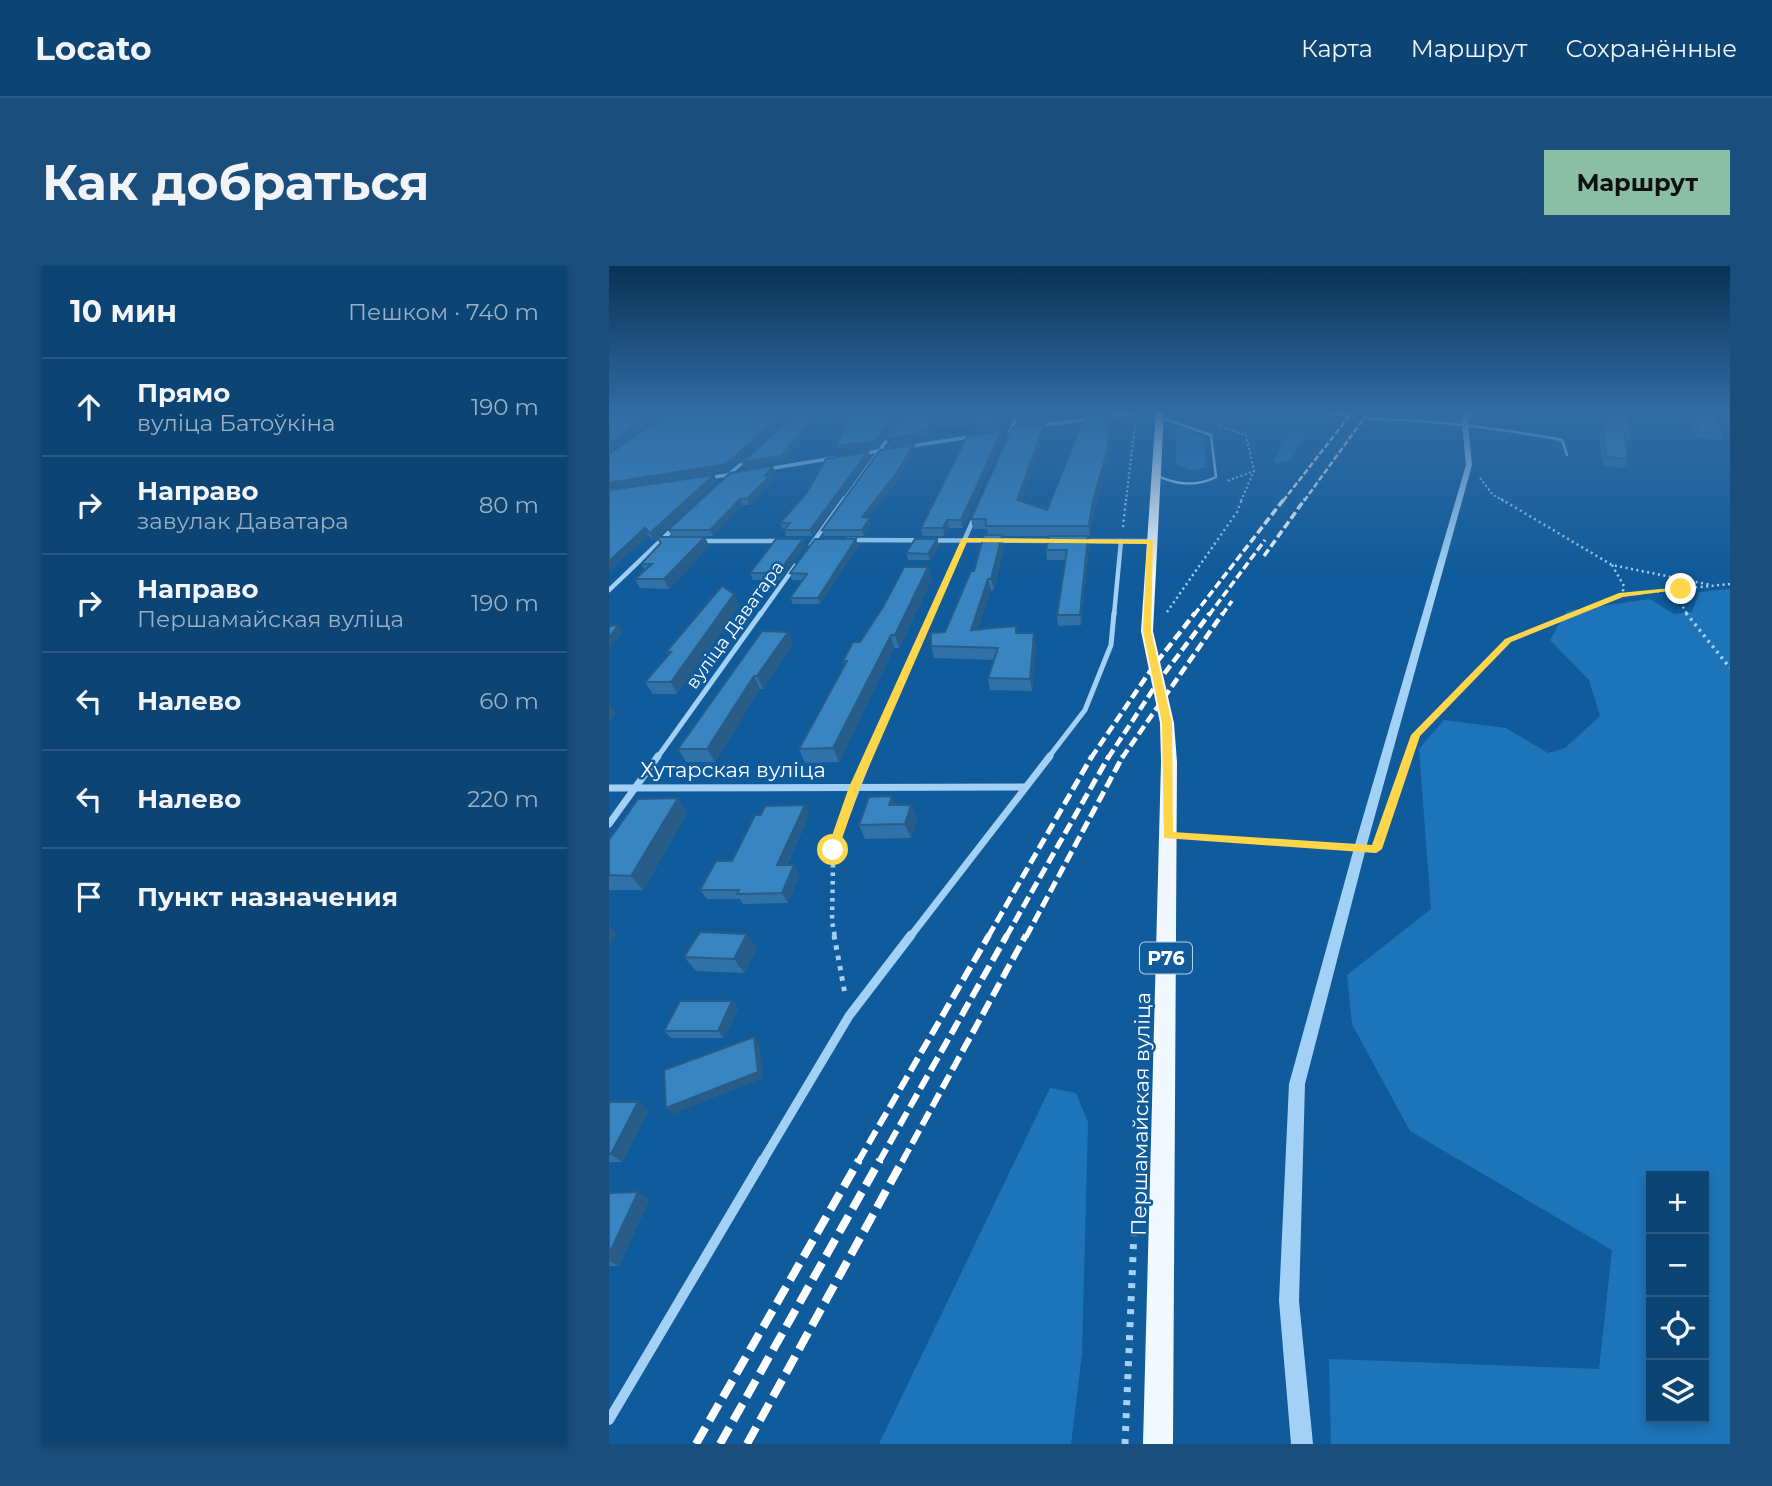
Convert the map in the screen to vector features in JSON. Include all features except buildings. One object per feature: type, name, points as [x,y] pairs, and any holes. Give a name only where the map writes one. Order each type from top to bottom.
[{"type":"main road","name":"Першамайская вуліца","points":[[1156,465],[1150,541],[1147,631],[1167,723],[1168,836],[1158,1444]]},
{"type":"street","points":[[719,484],[739,465]]},
{"type":"street","points":[[756,471],[794,465]]},
{"type":"street","name":"вуліца Даватара","points":[[806,552],[869,465]]},
{"type":"street","points":[[1302,1444],[1289,1301],[1297,1084],[1360,848],[1469,465]]},
{"type":"street","points":[[702,479],[742,473]]},
{"type":"street","points":[[833,850],[855,787],[980,504]]},
{"type":"street","points":[[609,590],[680,522]]},
{"type":"street","points":[[661,541],[675,541]]},
{"type":"street","points":[[689,541],[786,541]]},
{"type":"street","points":[[800,541],[828,541]]},
{"type":"street","points":[[841,541],[1056,541]]},
{"type":"street","points":[[1069,541],[1150,541]]},
{"type":"street","points":[[609,1420],[849,1016],[1085,710],[1111,645],[1121,541]]},
{"type":"street","name":"вуліца Даватара","points":[[609,824],[798,563]]},
{"type":"street","name":"Хутарская вуліца","points":[[609,788],[1024,787]]},
{"type":"lane","points":[[1156,475],[1164,480],[1188,484],[1208,482],[1216,477],[1215,465]]},
{"type":"path","points":[[1121,541],[1130,465]]},
{"type":"path","points":[[1469,465],[1493,495],[1612,565],[1716,586]]},
{"type":"path","points":[[1164,616],[1237,512],[1254,471]]},
{"type":"path","points":[[1612,565],[1624,586],[1622,595]]},
{"type":"path","points":[[1670,576],[1681,589],[1683,609],[1730,668]]},
{"type":"path","points":[[1398,786],[1415,735],[1508,641],[1622,595],[1730,584]]},
{"type":"path","points":[[1168,836],[1360,848]]},
{"type":"path","points":[[833,850],[832,922],[849,1016]]},
{"type":"shaded area","points":[[1178,465],[1207,465],[1193,471]]},
{"type":"shaded area","points":[[1730,589],[1730,1444],[1331,1444],[1329,1359],[1599,1369],[1612,1250],[1410,1131],[1352,1024],[1347,975],[1431,909],[1419,749],[1444,720],[1506,728],[1548,753],[1565,748],[1600,716],[1589,680],[1550,640],[1567,611],[1650,599],[1674,614],[1692,612],[1699,592]]},
{"type":"shaded area","points":[[1050,1088],[1076,1093],[1088,1122],[1082,1354],[1071,1444],[879,1444]]},
{"type":"railway","points":[[1283,501],[1311,465]]},
{"type":"railway","points":[[1304,501],[1330,465]]},
{"type":"railway","points":[[1194,615],[1284,499]]},
{"type":"railway","points":[[1264,556],[1305,499]]},
{"type":"railway","points":[[1209,615],[1265,540]]},
{"type":"railway","points":[[1222,615],[1232,601]]},
{"type":"railway","points":[[1091,758],[1153,667],[1195,613]]},
{"type":"railway","points":[[1108,758],[1158,682],[1210,613]]},
{"type":"railway","points":[[1122,758],[1223,613]]},
{"type":"railway","points":[[988,937],[1092,756]]},
{"type":"railway","points":[[1006,937],[1109,756]]},
{"type":"railway","points":[[1026,937],[1123,756]]},
{"type":"railway","points":[[858,1162],[989,935]]},
{"type":"railway","points":[[879,1162],[1007,935]]},
{"type":"railway","points":[[902,1162],[1026,935]]},
{"type":"railway","points":[[696,1444],[859,1160]]},
{"type":"railway","points":[[720,1444],[880,1160]]},
{"type":"railway","points":[[747,1444],[903,1160]]},
{"type":"route","points":[[833,850],[855,787],[964,540],[1150,541],[1147,631],[1167,723],[1168,836],[1376,849],[1415,735],[1508,641],[1622,595],[1681,589]]}]
